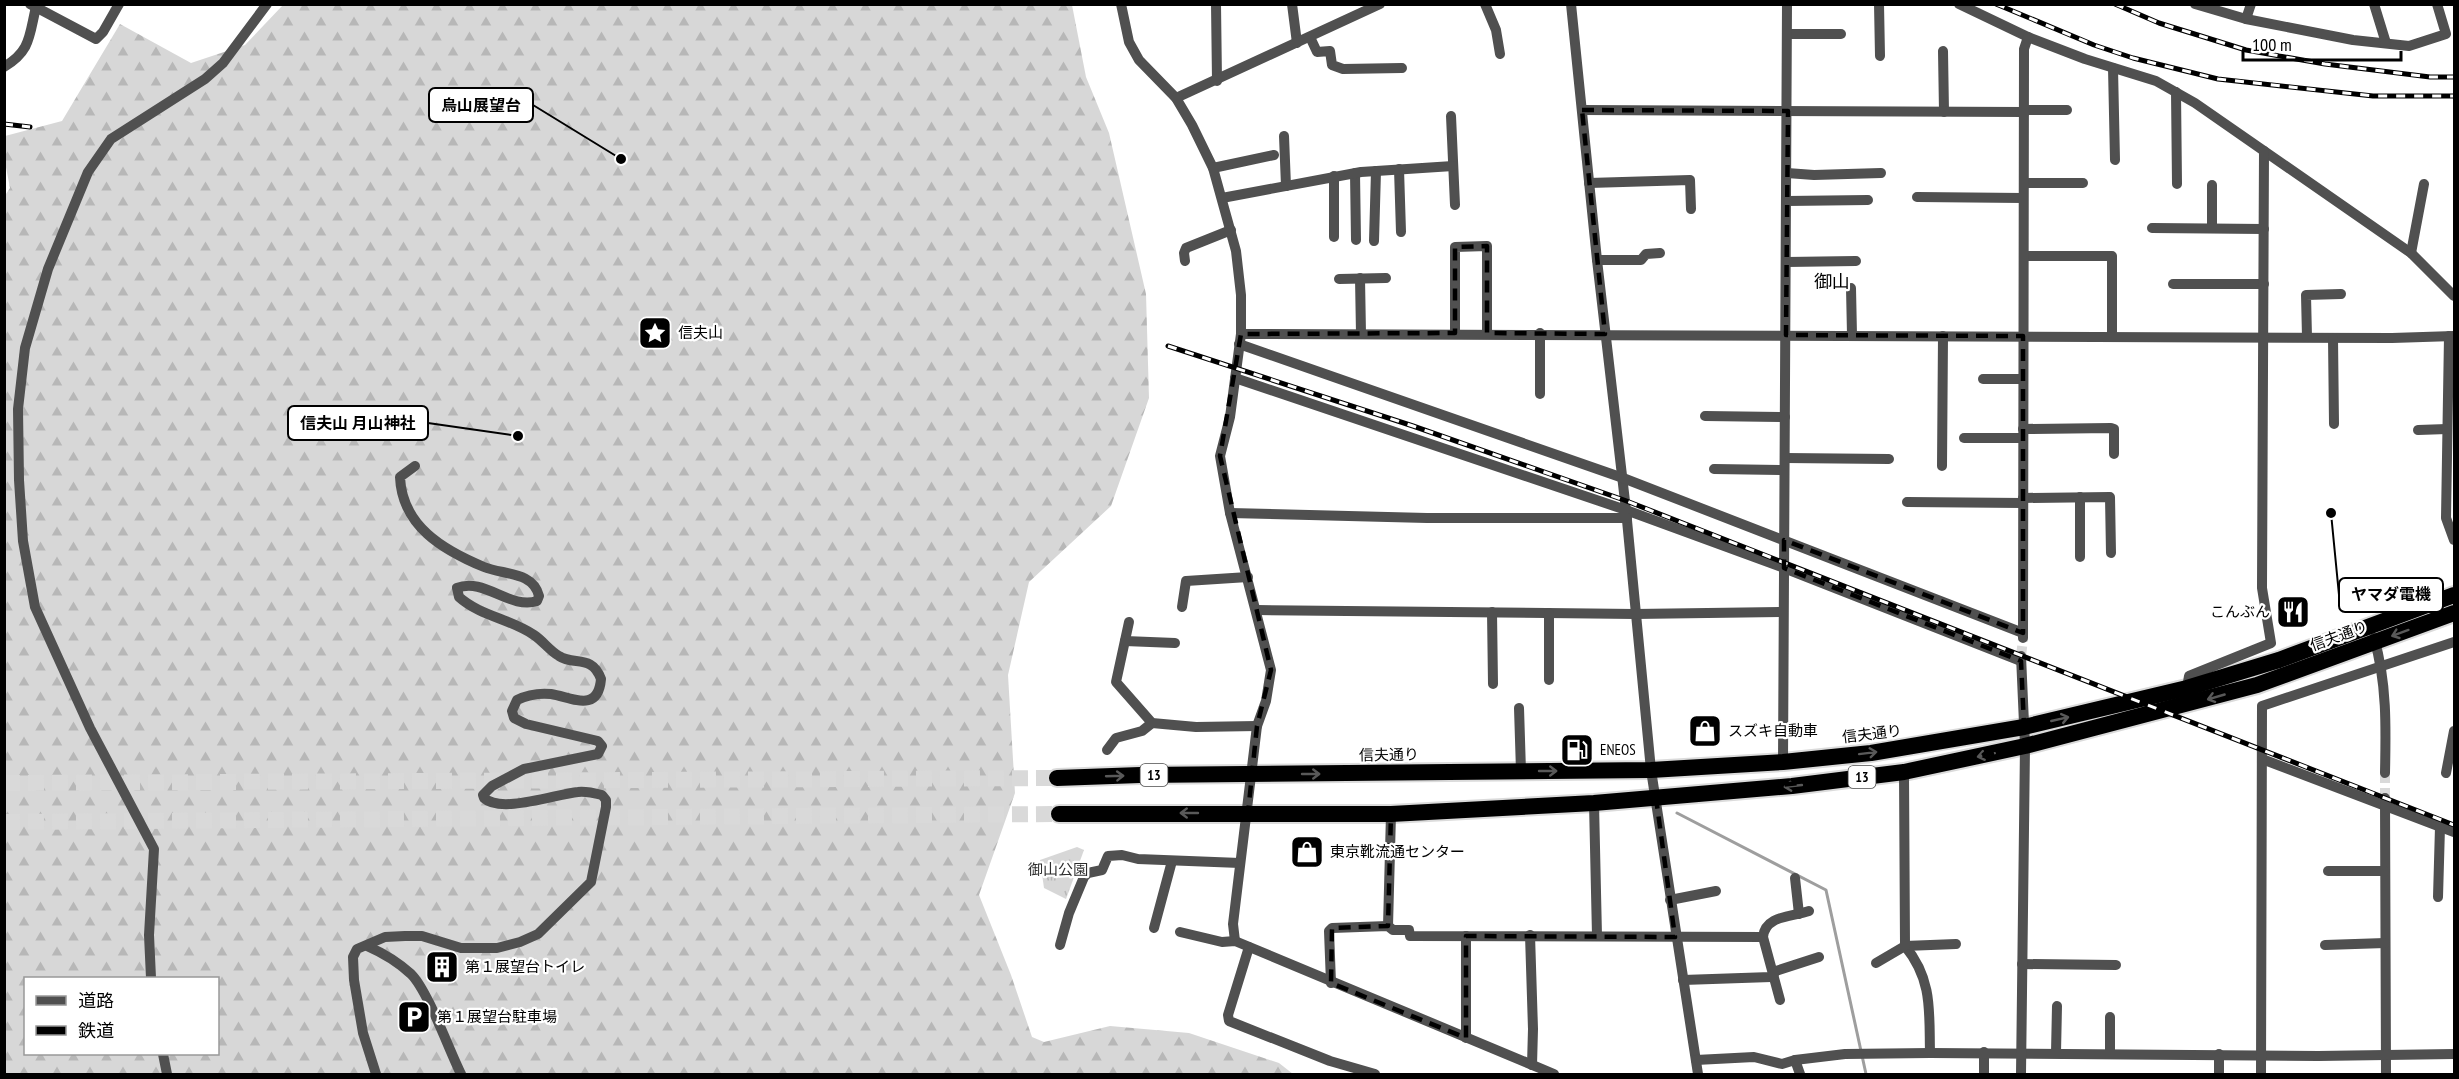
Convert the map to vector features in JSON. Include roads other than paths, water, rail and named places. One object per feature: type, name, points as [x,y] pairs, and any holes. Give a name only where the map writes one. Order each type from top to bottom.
[{"type":"highway","name":"信夫通り","points":[[1059,814],[1391,814],[1656,798],[1792,786],[1904,772],[2025,746],[2257,685],[2373,634],[2454,595]]},
{"type":"highway","name":"信夫通り","points":[[1056,778],[1651,770],[1784,762],[1871,753],[2024,727],[2187,688],[2279,660],[2454,613]]},
{"type":"street","points":[[4,67],[19,58],[25,51],[33,6],[96,39],[103,32],[119,4]]},
{"type":"street","points":[[151,977],[149,935],[153,849],[90,728],[35,607],[23,541],[19,480],[18,408],[25,348],[48,269],[88,172],[111,139],[206,79],[224,63],[267,4]]},
{"type":"street","points":[[1121,4],[1129,42],[1138,60],[1176,98],[1213,168],[1231,231],[1241,295],[1240,339],[1230,417],[1220,456],[1230,513],[1271,670],[1266,701],[1257,726],[1233,924],[1234,941]]},
{"type":"street","points":[[1216,4],[1217,81]]},
{"type":"street","points":[[1292,4],[1297,43]]},
{"type":"street","points":[[1176,98],[1380,4]]},
{"type":"street","points":[[1485,4],[1496,30],[1500,54]]},
{"type":"street","points":[[1571,4],[1605,334],[1627,514],[1651,770],[1698,1074]]},
{"type":"street","points":[[1784,762],[1787,4]]},
{"type":"street","points":[[1879,4],[1880,56]]},
{"type":"street","points":[[1959,4],[2028,37],[2156,81],[2176,92],[2411,253],[2454,296]]},
{"type":"street","points":[[2195,4],[2246,19],[2354,40],[2409,46],[2446,34],[2437,4]]},
{"type":"street","points":[[2246,19],[2251,4]]},
{"type":"street","points":[[2374,4],[2386,43]]},
{"type":"street","points":[[1788,34],[1841,34]]},
{"type":"street","points":[[1310,37],[1317,52],[1330,51],[1332,65],[1343,69],[1402,68]]},
{"type":"street","points":[[1240,339],[1623,478],[2023,636],[2024,50],[2028,37]]},
{"type":"street","points":[[1943,51],[1944,112]]},
{"type":"street","points":[[2113,68],[2115,160]]},
{"type":"street","points":[[2176,92],[2177,184]]},
{"type":"street","points":[[1582,110],[1944,112],[2067,110]]},
{"type":"street","points":[[1452,116],[1455,205]]},
{"type":"street","points":[[1284,136],[1286,186]]},
{"type":"street","points":[[2187,688],[2189,676],[2271,643],[2262,588],[2264,151]]},
{"type":"street","points":[[1213,168],[1274,155]]},
{"type":"street","points":[[1222,198],[1355,173],[1453,166]]},
{"type":"street","points":[[1399,169],[1401,232]]},
{"type":"street","points":[[1374,241],[1376,171]]},
{"type":"street","points":[[1355,173],[1356,240]]},
{"type":"street","points":[[1787,173],[1814,176],[1881,173]]},
{"type":"street","points":[[1334,176],[1334,237]]},
{"type":"street","points":[[1589,183],[1690,180],[1691,209]]},
{"type":"street","points":[[2024,183],[2083,183]]},
{"type":"street","points":[[2411,253],[2424,184]]},
{"type":"street","points":[[2212,185],[2212,228]]},
{"type":"street","points":[[1917,197],[2023,198]]},
{"type":"street","points":[[1787,201],[1868,200]]},
{"type":"street","points":[[2152,228],[2264,229]]},
{"type":"street","points":[[1185,261],[1186,248],[1231,231]]},
{"type":"street","points":[[1455,333],[1455,247],[1487,246],[1487,333]]},
{"type":"street","points":[[1597,261],[1641,260],[1646,254],[1660,253]]},
{"type":"street","points":[[2024,256],[2112,256],[2112,337]]},
{"type":"street","points":[[1786,262],[1856,261]]},
{"type":"street","points":[[1360,278],[1361,334]]},
{"type":"street","points":[[1339,279],[1386,278]]},
{"type":"street","points":[[2173,284],[2264,284]]},
{"type":"street","points":[[1851,288],[1852,335]]},
{"type":"street","points":[[2307,337],[2306,295],[2341,294]]},
{"type":"street","points":[[1240,339],[1455,333],[2333,338],[2452,336],[2451,415],[2447,429],[2450,470],[2446,518],[2454,540]]},
{"type":"street","points":[[1540,333],[1540,394]]},
{"type":"street","points":[[1942,466],[1943,336]]},
{"type":"street","points":[[2333,338],[2334,424]]},
{"type":"street","points":[[1235,378],[1784,568],[2021,658],[2025,746],[2021,1074]]},
{"type":"street","points":[[1983,379],[2023,379]]},
{"type":"street","points":[[1705,416],[1785,417]]},
{"type":"street","points":[[1964,438],[2111,428],[2114,429],[2114,454]]},
{"type":"street","points":[[2418,430],[2447,429]]},
{"type":"street","points":[[1714,470],[1889,459]]},
{"type":"street","points":[[376,1074],[363,1033],[354,980],[353,957],[357,949],[384,937],[422,936],[461,948],[480,949],[509,946],[538,934],[591,882],[606,807],[606,800],[602,795],[580,792],[501,804],[489,803],[484,798],[483,795],[492,786],[524,769],[598,754],[602,746],[598,741],[526,724],[514,718],[512,711],[517,700],[539,694],[582,701],[589,700],[599,688],[601,679],[594,668],[587,663],[560,657],[533,634],[474,608],[459,597],[457,588],[470,586],[518,602],[531,603],[537,601],[540,596],[535,585],[528,580],[484,567],[434,541],[418,526],[410,516],[400,490],[400,477],[415,466]]},
{"type":"street","points":[[2080,497],[2080,557]]},
{"type":"street","points":[[1907,502],[2110,497],[2111,553]]},
{"type":"street","points":[[1230,513],[1427,518],[1627,514]]},
{"type":"street","points":[[1182,607],[1186,581],[1248,577]]},
{"type":"street","points":[[1257,610],[1635,614],[1783,612]]},
{"type":"street","points":[[1492,612],[1493,684]]},
{"type":"street","points":[[1549,613],[1550,680]]},
{"type":"street","points":[[1129,622],[1116,682],[1152,723]]},
{"type":"street","points":[[2373,634],[2381,666],[2386,712],[2385,773]]},
{"type":"street","points":[[1125,641],[1175,643]]},
{"type":"street","points":[[2262,706],[2454,642]]},
{"type":"street","points":[[2257,685],[2262,706],[2261,1074]]},
{"type":"street","points":[[1519,708],[1521,771]]},
{"type":"street","points":[[1107,750],[1116,738],[1142,730],[1152,723],[1196,727],[1257,726]]},
{"type":"street","points":[[2446,773],[2454,732]]},
{"type":"street","points":[[2262,759],[2385,802],[2454,832]]},
{"type":"street","points":[[1904,772],[1905,946],[1914,956],[1925,978],[1928,995],[1930,1053]]},
{"type":"street","points":[[2385,802],[2386,1074]]},
{"type":"street","points":[[1594,803],[1597,936]]},
{"type":"street","points":[[1388,926],[1391,814]]},
{"type":"street","points":[[2438,897],[2440,827]]},
{"type":"street","points":[[1060,945],[1069,913],[1084,877],[1088,873],[1102,870],[1108,856],[1240,863]]},
{"type":"street","points":[[1154,928],[1172,861]]},
{"type":"street","points":[[2328,871],[2385,871]]},
{"type":"street","points":[[1780,1000],[1763,937],[1764,929],[1769,922],[1804,913],[1795,878]]},
{"type":"street","points":[[1670,900],[1716,891]]},
{"type":"street","points":[[1331,983],[1329,932],[1332,928],[1388,926],[1393,930],[1409,930],[1410,936],[1763,937]]},
{"type":"street","points":[[1180,932],[1222,942],[1234,941],[1538,1070],[1554,1074]]},
{"type":"street","points":[[1530,935],[1533,1029],[1538,1070]]},
{"type":"street","points":[[1466,936],[1466,1038]]},
{"type":"street","points":[[2325,945],[2385,943]]},
{"type":"street","points":[[1876,963],[1905,946],[1956,944]]},
{"type":"street","points":[[367,946],[382,953],[412,975],[421,989],[461,1074]]},
{"type":"street","points":[[1249,947],[1228,1015],[1229,1021],[1321,1058],[1375,1074]]},
{"type":"street","points":[[1683,980],[1772,976],[1819,957]]},
{"type":"street","points":[[2022,964],[2116,965]]},
{"type":"street","points":[[2056,1006],[2056,1053]]},
{"type":"street","points":[[2110,1017],[2110,1053]]},
{"type":"street","points":[[1696,1060],[1754,1057],[1782,1064],[1795,1060],[1845,1054],[1984,1052],[2454,1054]]},
{"type":"street","points":[[1984,1052],[1984,1074]]},
{"type":"street","points":[[2219,1054],[2219,1074]]},
{"type":"street","points":[[163,1055],[167,1074]]},
{"type":"street","points":[[1795,1060],[1800,1074]]},
{"type":"waterway","points":[[1677,813],[1826,890],[1866,1074]]},
{"type":"tunnel","points":[[2021,656],[2023,639]]},
{"type":"tunnel","points":[[2385,773],[2385,798]]},
{"type":"tunnel","points":[[4,783],[1057,778]]},
{"type":"tunnel","points":[[4,822],[1059,814]]},
{"type":"railway","points":[[1996,4],[2094,45],[2133,58],[2218,79],[2373,96],[2454,96]]},
{"type":"railway","points":[[2115,4],[2159,23],[2246,50],[2325,64],[2430,77],[2454,77]]},
{"type":"railway","points":[[4,124],[30,127]]},
{"type":"railway","points":[[1168,346],[1413,426],[1624,500],[2454,825]]},
{"type":"place","name":"烏山展望台","points":[[621,159]]},
{"type":"place","name":"信夫山","points":[[655,333]]},
{"type":"place","name":"信夫山 月山神社","points":[[518,436]]},
{"type":"place","name":"ヤマダ電機","points":[[2331,513]]},
{"type":"place","name":"こんぶん","points":[[2293,612]]},
{"type":"place","name":"スズキ自動車","points":[[1705,731]]},
{"type":"place","name":"ENEOS","points":[[1577,750]]},
{"type":"place","name":"東京靴流通センター","points":[[1307,852]]},
{"type":"place","name":"第１展望台トイレ","points":[[442,967]]},
{"type":"place","name":"第１展望台駐車場","points":[[414,1017]]},
{"type":"district","name":"御山","points":[[1832,282]]},
{"type":"park label","name":"御山公園","points":[[1058,870]]}]
